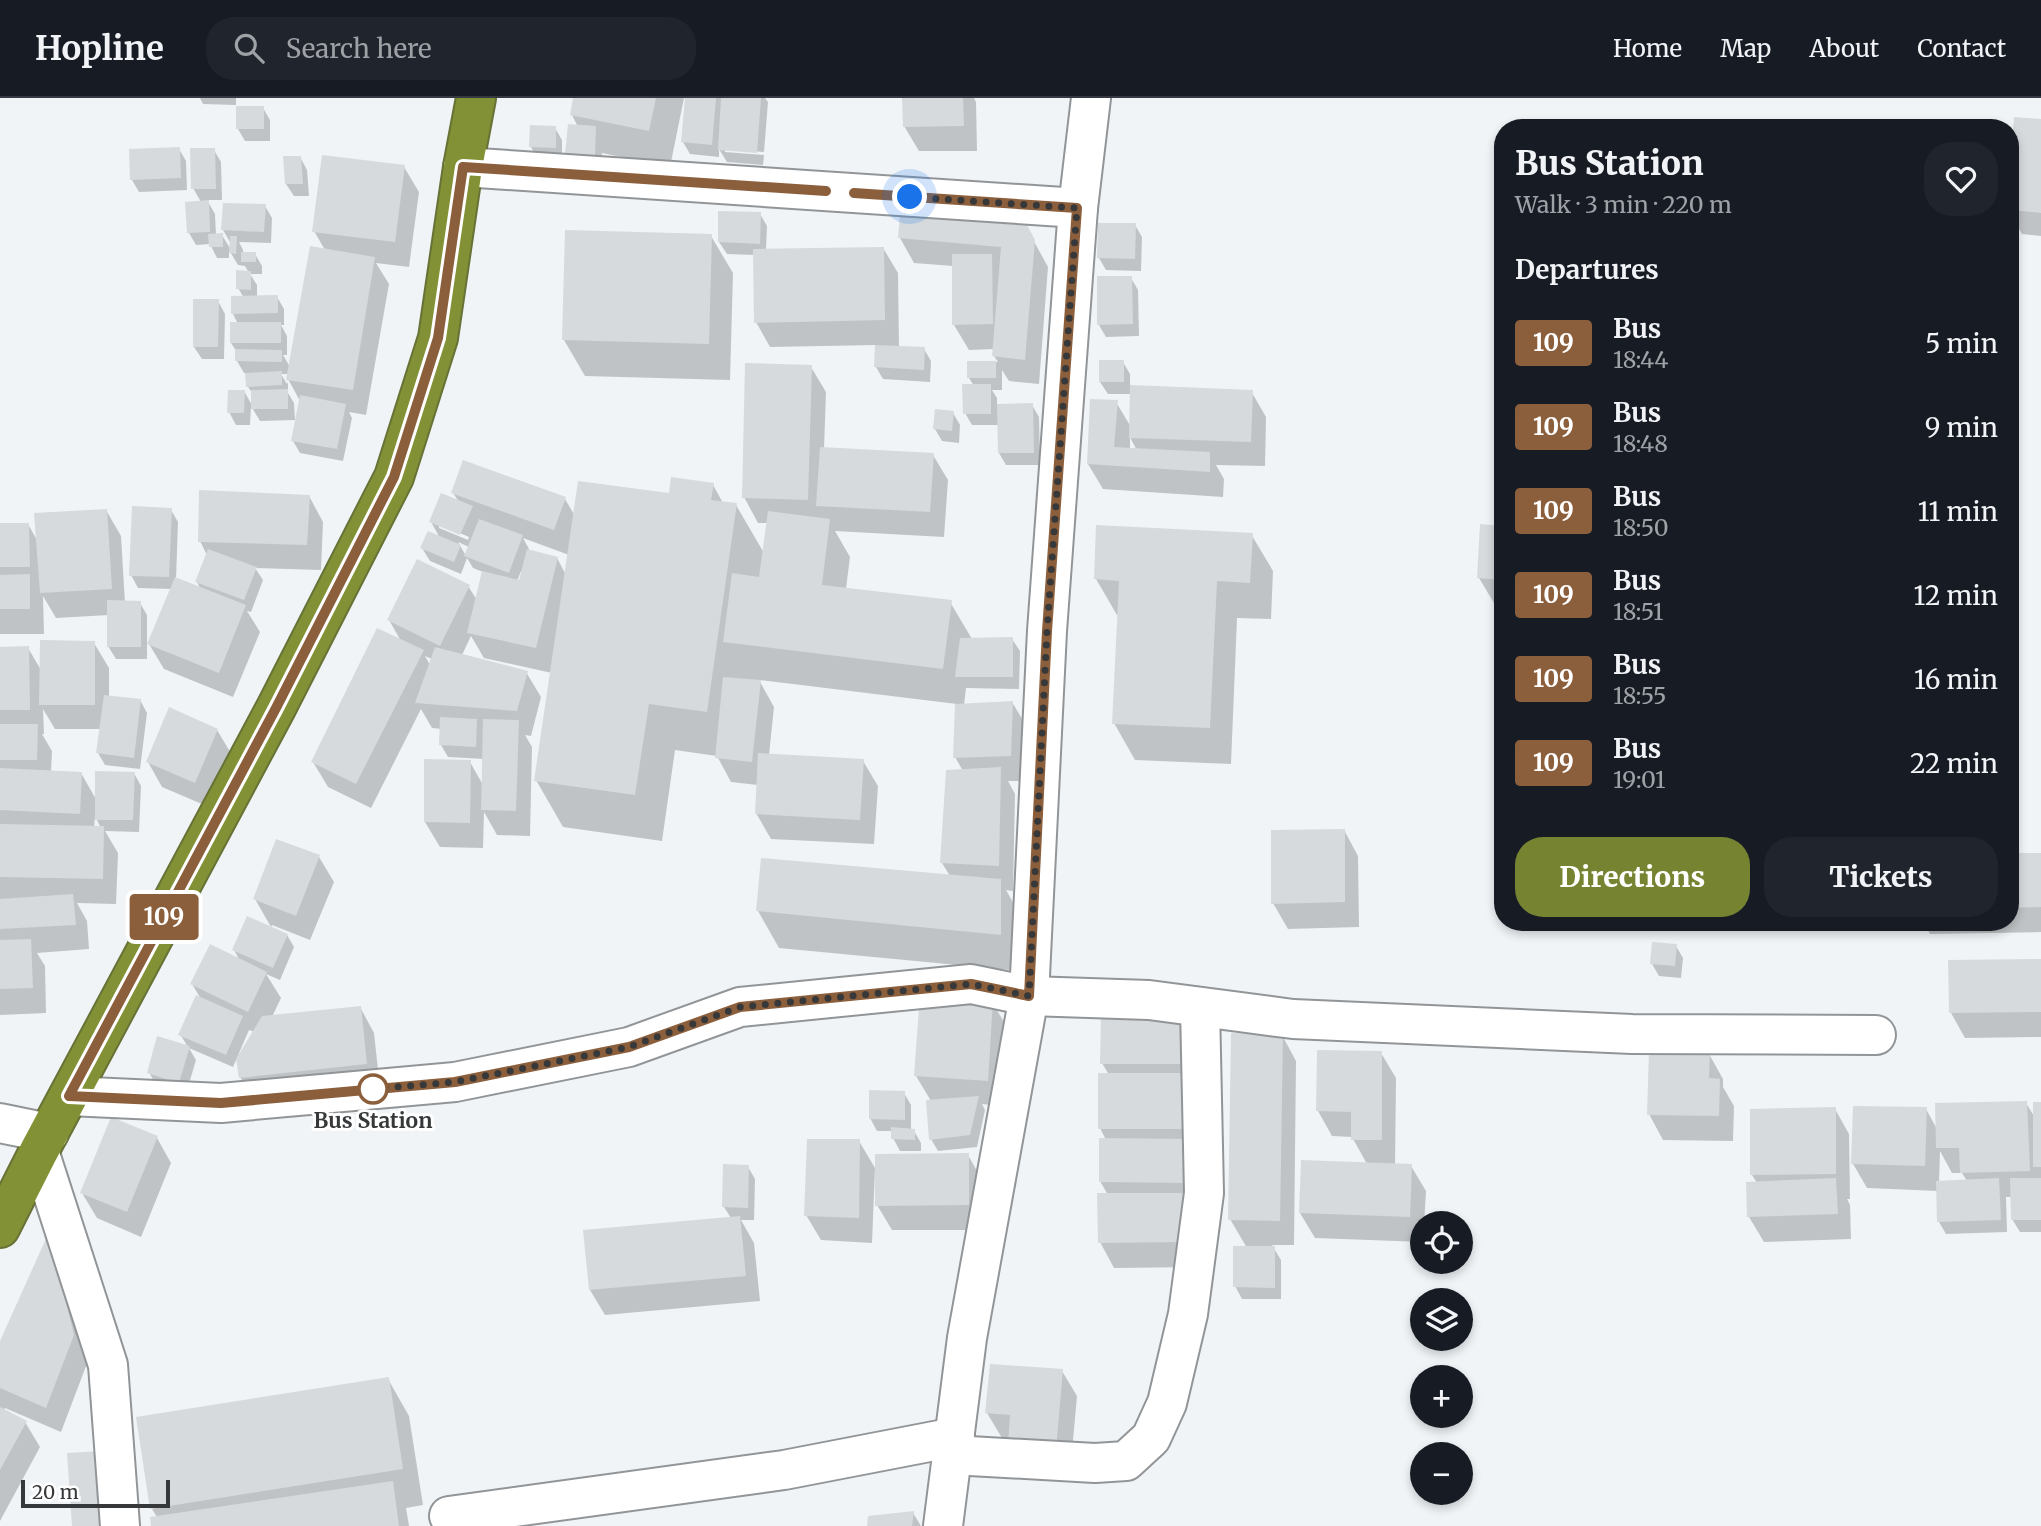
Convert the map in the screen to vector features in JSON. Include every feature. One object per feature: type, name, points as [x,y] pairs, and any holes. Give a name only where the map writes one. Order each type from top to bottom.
[{"type":"highway","points":[[0,1228],[276,708],[394,477],[438,338],[476,98]]},
{"type":"street","points":[[943,1526],[967,1338],[1029,996],[1047,631],[1077,208],[1091,98]]},
{"type":"street","points":[[463,167],[1077,208]]},
{"type":"street","points":[[69,1096],[221,1103],[455,1082],[629,1047],[740,1007],[971,984],[1029,996],[1149,1000],[1293,1019],[1619,1033],[1876,1035]]},
{"type":"street","points":[[449,1516],[953,1446],[1095,1463],[1126,1461],[1151,1438],[1167,1403],[1188,1314],[1204,1192],[1200,1007]]},
{"type":"street","points":[[0,1124],[44,1142],[108,1365],[120,1526]]},
{"type":"building","points":[[573,98],[656,98],[649,131],[570,115]]},
{"type":"building","points":[[685,98],[716,98],[712,145],[681,142]]},
{"type":"building","points":[[721,98],[761,98],[757,153],[718,150]]},
{"type":"building","points":[[902,98],[963,98],[964,126],[903,127]]},
{"type":"building","points":[[236,106],[264,106],[264,129],[236,129]]},
{"type":"building","points":[[2014,117],[2041,119],[2041,213],[2019,211],[2019,119]]},
{"type":"building","points":[[568,124],[596,126],[595,156],[565,154]]},
{"type":"building","points":[[530,125],[556,126],[556,148],[529,147]]},
{"type":"building","points":[[180,147],[181,178],[130,180],[129,149]]},
{"type":"building","points":[[190,148],[215,148],[216,189],[191,189]]},
{"type":"building","points":[[322,155],[405,165],[395,242],[312,232]]},
{"type":"building","points":[[283,156],[301,156],[303,184],[285,184]]},
{"type":"building","points":[[209,200],[210,232],[187,233],[185,202]]},
{"type":"building","points":[[223,203],[266,204],[264,232],[221,230]]},
{"type":"building","points":[[718,211],[761,212],[760,244],[718,242]]},
{"type":"building","points":[[900,213],[1026,223],[1035,240],[1025,360],[992,356],[1001,247],[898,238]]},
{"type":"building","points":[[1098,223],[1136,223],[1135,259],[1097,258]]},
{"type":"building","points":[[565,230],[712,234],[709,344],[562,340]]},
{"type":"building","points":[[223,233],[223,247],[209,247],[208,234]]},
{"type":"building","points":[[230,236],[237,236],[236,254],[229,253]]},
{"type":"building","points":[[310,246],[375,257],[353,390],[286,380]]},
{"type":"building","points":[[884,247],[885,320],[754,323],[753,249]]},
{"type":"building","points":[[241,252],[256,252],[256,262],[241,262]]},
{"type":"building","points":[[952,254],[992,254],[993,324],[952,325]]},
{"type":"building","points":[[236,270],[251,271],[251,290],[236,289]]},
{"type":"building","points":[[1097,276],[1132,276],[1133,324],[1097,325]]},
{"type":"building","points":[[278,295],[278,313],[231,314],[231,296]]},
{"type":"building","points":[[193,299],[219,299],[218,347],[193,347]]},
{"type":"building","points":[[230,322],[281,322],[281,343],[230,343]]},
{"type":"building","points":[[875,345],[925,347],[924,370],[874,367]]},
{"type":"building","points":[[235,349],[282,350],[282,362],[235,361]]},
{"type":"building","points":[[1099,360],[1124,360],[1124,382],[1099,382]]},
{"type":"building","points":[[967,361],[996,361],[996,378],[967,378]]},
{"type":"building","points":[[745,363],[812,365],[808,500],[742,498]]},
{"type":"building","points":[[282,371],[282,385],[246,387],[245,373]]},
{"type":"building","points":[[962,384],[991,384],[991,414],[963,414]]},
{"type":"building","points":[[1130,385],[1253,390],[1251,442],[1129,438]]},
{"type":"building","points":[[288,389],[288,409],[251,409],[251,390]]},
{"type":"building","points":[[228,390],[245,390],[244,413],[227,413]]},
{"type":"building","points":[[300,395],[346,404],[337,449],[291,441]]},
{"type":"building","points":[[1090,399],[1118,400],[1114,447],[1210,452],[1210,472],[1087,464]]},
{"type":"building","points":[[1033,403],[1034,453],[998,453],[997,404]]},
{"type":"building","points":[[935,409],[954,411],[952,431],[933,429]]},
{"type":"building","points":[[820,447],[934,453],[930,512],[816,506]]},
{"type":"building","points":[[463,460],[566,497],[554,530],[451,493]]},
{"type":"building","points":[[671,477],[714,483],[711,500],[737,503],[707,712],[649,704],[635,795],[534,781],[578,481],[669,493]]},
{"type":"building","points":[[199,490],[310,495],[307,545],[198,542]]},
{"type":"building","points":[[441,493],[473,506],[460,535],[429,522]]},
{"type":"building","points":[[132,506],[172,508],[169,577],[129,576]]},
{"type":"building","points":[[107,509],[112,589],[40,593],[34,513]]},
{"type":"building","points":[[768,511],[830,519],[822,585],[952,600],[943,669],[723,642],[732,573],[759,577]]},
{"type":"building","points":[[479,519],[523,535],[509,573],[464,556]]},
{"type":"building","points":[[0,523],[29,523],[30,567],[0,567]]},
{"type":"building","points":[[1480,524],[1494,525],[1494,579],[1477,578]]},
{"type":"building","points":[[1096,525],[1253,533],[1250,583],[1217,581],[1210,728],[1112,724],[1119,581],[1094,579]]},
{"type":"building","points":[[428,531],[461,545],[454,562],[420,548]]},
{"type":"building","points":[[208,549],[257,567],[244,600],[195,582]]},
{"type":"building","points":[[527,549],[558,557],[536,648],[467,633],[482,571],[519,580]]},
{"type":"building","points":[[417,559],[470,585],[440,646],[387,620]]},
{"type":"building","points":[[30,574],[30,609],[0,609],[0,575]]},
{"type":"building","points":[[175,577],[246,605],[219,673],[147,644]]},
{"type":"building","points":[[107,600],[141,601],[141,647],[107,647]]},
{"type":"building","points":[[377,628],[424,650],[356,784],[311,762]]},
{"type":"building","points":[[1013,637],[1013,677],[955,677],[960,638]]},
{"type":"building","points":[[40,640],[95,641],[95,705],[39,705]]},
{"type":"building","points":[[29,646],[30,710],[0,710],[0,647]]},
{"type":"building","points":[[435,647],[528,671],[517,711],[415,703]]},
{"type":"building","points":[[723,677],[761,680],[752,762],[715,758]]},
{"type":"building","points":[[104,695],[141,699],[134,758],[96,753]]},
{"type":"building","points":[[1013,701],[1011,756],[953,758],[955,704]]},
{"type":"building","points":[[169,707],[218,729],[195,783],[146,762]]},
{"type":"building","points":[[440,717],[477,719],[476,747],[439,745]]},
{"type":"building","points":[[483,719],[519,720],[516,811],[481,810]]},
{"type":"building","points":[[0,724],[38,724],[37,760],[0,760]]},
{"type":"building","points":[[758,753],[864,759],[860,820],[755,814]]},
{"type":"building","points":[[424,759],[471,760],[470,823],[424,822]]},
{"type":"building","points":[[1001,767],[999,866],[940,863],[946,770]]},
{"type":"building","points":[[0,768],[82,772],[80,814],[0,810]]},
{"type":"building","points":[[95,771],[135,772],[133,820],[95,820]]},
{"type":"building","points":[[0,824],[104,826],[103,879],[0,877]]},
{"type":"building","points":[[1345,829],[1345,902],[1271,904],[1271,830]]},
{"type":"building","points":[[276,839],[320,855],[296,916],[253,899]]},
{"type":"building","points":[[2019,853],[2041,853],[2041,907],[2019,908]]},
{"type":"building","points":[[761,858],[1001,879],[1001,935],[756,911]]},
{"type":"building","points":[[73,894],[76,925],[0,929],[0,899]]},
{"type":"building","points":[[247,916],[288,934],[273,968],[232,950]]},
{"type":"building","points":[[31,939],[33,988],[0,989],[0,940]]},
{"type":"building","points":[[1652,942],[1677,944],[1675,966],[1650,964]]},
{"type":"building","points":[[210,944],[267,972],[248,1012],[190,984]]},
{"type":"building","points":[[2041,959],[2041,1012],[1949,1013],[1948,960]]},
{"type":"building","points":[[196,995],[243,1016],[226,1055],[178,1035]]},
{"type":"building","points":[[920,995],[993,1000],[988,1081],[914,1076]]},
{"type":"building","points":[[361,1006],[367,1064],[239,1078],[236,1059],[262,1016]]},
{"type":"building","points":[[1101,1014],[1191,1015],[1190,1064],[1100,1064]]},
{"type":"building","points":[[1231,1033],[1283,1034],[1280,1221],[1228,1220]]},
{"type":"building","points":[[157,1036],[190,1046],[179,1083],[147,1073]]},
{"type":"building","points":[[1317,1050],[1382,1051],[1382,1140],[1351,1140],[1351,1112],[1316,1111]]},
{"type":"building","points":[[1649,1050],[1710,1052],[1709,1078],[1720,1079],[1719,1116],[1647,1115]]},
{"type":"building","points":[[1098,1073],[1187,1073],[1187,1129],[1098,1129]]},
{"type":"building","points":[[869,1090],[905,1091],[905,1120],[869,1119]]},
{"type":"building","points":[[979,1096],[970,1135],[929,1140],[926,1100]]},
{"type":"building","points":[[2027,1101],[2030,1171],[1960,1173],[1959,1148],[1936,1148],[1935,1103]]},
{"type":"building","points":[[2033,1102],[2041,1102],[2041,1167],[2033,1167]]},
{"type":"building","points":[[1853,1106],[1927,1107],[1925,1166],[1851,1164]]},
{"type":"building","points":[[1836,1107],[1836,1174],[1750,1175],[1750,1109]]},
{"type":"building","points":[[111,1117],[158,1136],[127,1212],[80,1193]]},
{"type":"building","points":[[891,1127],[915,1129],[915,1140],[891,1139]]},
{"type":"building","points":[[1099,1138],[1191,1139],[1191,1183],[1099,1182]]},
{"type":"building","points":[[807,1139],[860,1139],[859,1218],[804,1216]]},
{"type":"building","points":[[969,1153],[969,1205],[875,1206],[875,1154]]},
{"type":"building","points":[[1301,1160],[1412,1164],[1410,1217],[1299,1213]]},
{"type":"building","points":[[723,1164],[749,1165],[748,1208],[722,1207]]},
{"type":"building","points":[[1836,1178],[1838,1214],[1747,1217],[1746,1182]]},
{"type":"building","points":[[1999,1178],[2001,1220],[1937,1222],[1936,1181]]},
{"type":"building","points":[[2010,1178],[2041,1178],[2041,1220],[2011,1220]]},
{"type":"building","points":[[1097,1193],[1185,1193],[1185,1242],[1098,1243]]},
{"type":"building","points":[[740,1216],[746,1276],[589,1290],[583,1230]]},
{"type":"building","points":[[49,1232],[74,1335],[46,1408],[0,1388],[0,1341]]},
{"type":"building","points":[[1233,1246],[1275,1246],[1275,1288],[1233,1287]]},
{"type":"building","points":[[990,1364],[1063,1369],[1056,1450],[1008,1446],[1010,1415],[985,1413]]},
{"type":"building","points":[[389,1377],[403,1469],[150,1509],[136,1417]]},
{"type":"building","points":[[0,1407],[27,1421],[0,1470]]},
{"type":"building","points":[[101,1451],[107,1526],[72,1526],[67,1453]]},
{"type":"building","points":[[393,1481],[399,1526],[151,1526],[150,1517]]},
{"type":"building","points":[[914,1511],[912,1526],[867,1526],[868,1516]]},
{"type":"bus line","name":"109","points":[[826,191],[463,167],[438,338],[394,477],[276,708],[69,1096],[221,1103],[455,1082],[629,1047],[740,1007],[971,984],[1029,996],[1047,631],[1077,208],[854,193]]},
{"type":"place","name":"Bus Station","points":[[373,1089]]},
{"type":"route","points":[[373,1089],[455,1082],[629,1047],[740,1007],[971,984],[1029,996],[1047,631],[1077,208],[910,197]]}]
